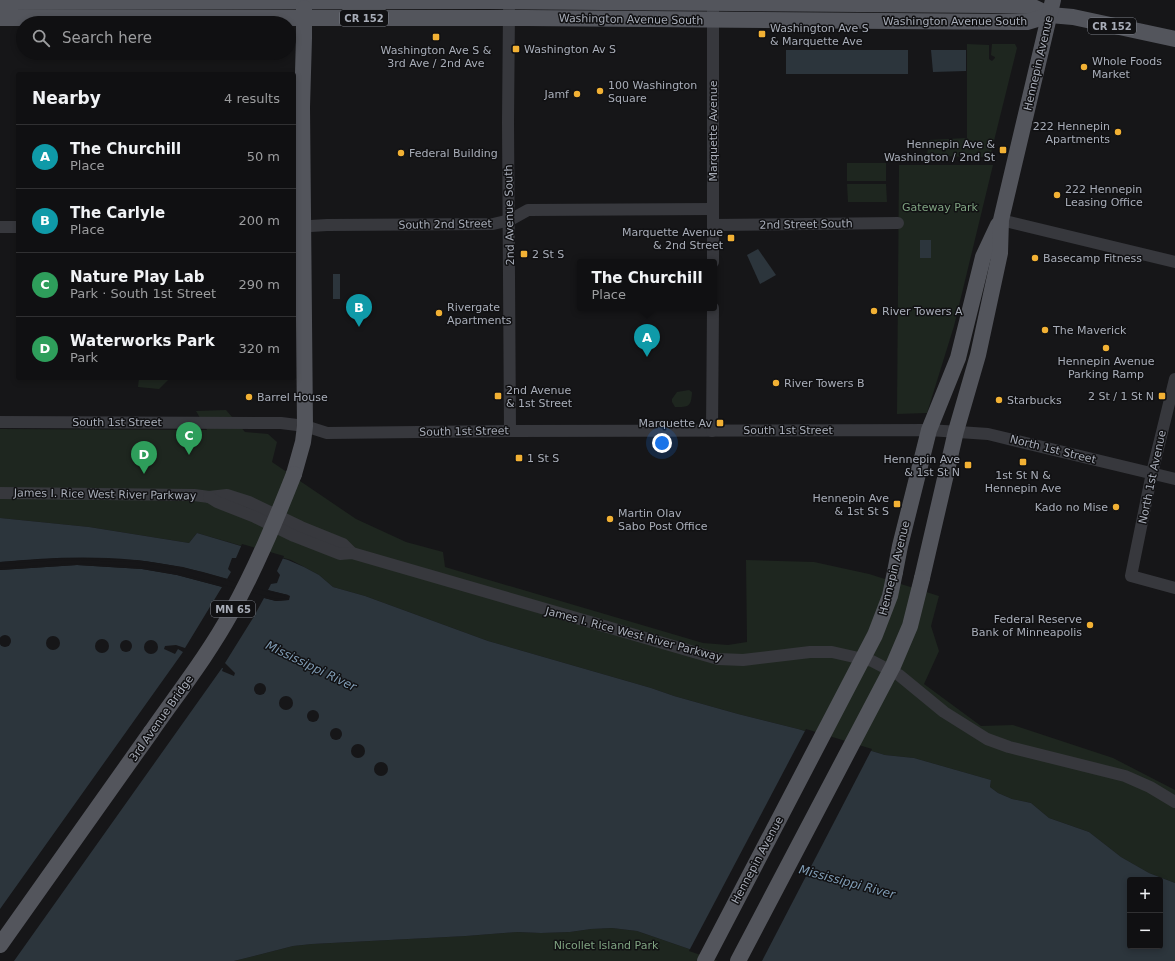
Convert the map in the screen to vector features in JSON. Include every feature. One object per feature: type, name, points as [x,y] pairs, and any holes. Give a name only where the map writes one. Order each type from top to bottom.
[{"type":"main road","name":"Washington Avenue South","points":[[0,2],[304,0],[713,1],[918,3],[1031,6],[1051,8]]},
{"type":"main road","name":"MN 65","points":[[304,0],[298,226],[304,426]]},
{"type":"main road","points":[[96,1],[97,16]]},
{"type":"main road","name":"Washington Avenue South","points":[[296,18],[1026,22],[1051,8]]},
{"type":"main road","name":"CR 152","points":[[1051,8],[1073,17],[1175,40]]},
{"type":"main road","name":"Hennepin Avenue","points":[[738,961],[893,666],[910,626],[956,431],[978,355],[998,259],[1001,220],[1051,8]]},
{"type":"main road","name":"Washington Avenue South","points":[[0,18],[16,18]]},
{"type":"main road","name":"Hennepin Avenue","points":[[705,961],[875,635],[890,596],[900,546],[929,430],[958,358],[983,257],[1001,220]]},
{"type":"main road","name":"3rd Avenue Bridge","points":[[0,945],[199,663],[226,621],[262,553],[294,474],[303,442],[304,426]]},
{"type":"street","name":"2nd Avenue South","points":[[510,1],[508,122],[510,220],[510,431]]},
{"type":"street","name":"Marquette Avenue","points":[[713,1],[713,259]]},
{"type":"street","points":[[917,21],[918,3]]},
{"type":"street","name":"South 2nd Street","points":[[298,226],[492,224],[510,220],[528,210],[713,209]]},
{"type":"street","points":[[1001,220],[1175,262]]},
{"type":"street","name":"2nd Street South","points":[[713,225],[898,223]]},
{"type":"street","points":[[0,228],[16,227]]},
{"type":"street","points":[[712,431],[713,311]]},
{"type":"street","name":"North 1st Avenue","points":[[1175,379],[1152,473],[1131,576],[1175,588]]},
{"type":"street","name":"South 1st Street","points":[[0,422],[281,423],[304,426],[327,433],[929,430]]},
{"type":"street","name":"North 1st Street","points":[[929,430],[988,434],[1175,479]]},
{"type":"street","name":"James I. Rice West River Parkway","points":[[0,492],[194,495],[209,497],[227,495],[249,502],[301,527],[343,544],[352,553],[718,659],[742,660],[810,652],[825,652],[844,654],[872,661],[899,675],[944,712],[987,739],[1009,747],[1125,776],[1150,787],[1175,802]]},
{"type":"green space","points":[[967,44],[989,45],[989,59],[992,61],[995,57],[991,55],[992,44],[1015,44],[1017,48],[990,157],[927,156],[929,140],[967,138]]},
{"type":"green space","points":[[847,163],[886,163],[886,181],[847,181]]},
{"type":"green space","name":"Gateway Park","points":[[899,165],[993,165],[954,326],[927,413],[897,414]]},
{"type":"green space","points":[[847,184],[886,184],[887,202],[848,202]]},
{"type":"green space","points":[[139,380],[168,380],[159,389],[138,387]]},
{"type":"green space","points":[[689,390],[692,392],[690,403],[683,407],[675,407],[672,399],[677,392]]},
{"type":"green space","points":[[226,410],[245,432],[268,434],[277,442],[272,462],[356,519],[406,542],[443,552],[445,567],[703,643],[728,645],[747,642],[746,560],[814,562],[869,574],[939,596],[931,626],[939,651],[924,684],[981,726],[1013,725],[1113,758],[1175,790],[1175,883],[1163,878],[1163,877],[1149,873],[1121,857],[1089,832],[1049,818],[1031,803],[1012,799],[998,793],[990,787],[991,780],[914,758],[885,755],[798,729],[674,696],[488,641],[365,596],[333,587],[319,575],[291,560],[197,533],[189,543],[89,527],[0,518],[0,429],[207,430],[196,411]]},
{"type":"green space","name":"Nicollet Island Park","points":[[612,928],[637,931],[724,961],[234,961],[293,946],[312,944],[516,932],[570,932]]},
{"type":"water","points":[[786,50],[908,50],[908,74],[786,74]]},
{"type":"water","points":[[931,50],[966,50],[966,71],[933,72]]},
{"type":"water","points":[[920,240],[931,240],[931,258],[920,258]]},
{"type":"water","points":[[758,249],[776,275],[760,284],[747,255]]},
{"type":"water","points":[[333,274],[340,274],[340,299],[333,299]]},
{"type":"water","name":"Mississippi River","points":[[0,518],[89,527],[189,543],[197,533],[288,560],[319,575],[333,587],[365,596],[488,641],[674,696],[798,729],[885,755],[914,758],[991,780],[990,787],[998,793],[1012,799],[1031,803],[1049,818],[1089,832],[1121,857],[1149,873],[1159,877],[1127,877],[1127,949],[1163,949],[1163,878],[1175,883],[1175,961],[724,961],[637,931],[612,928],[570,932],[517,932],[312,944],[293,946],[234,961],[0,961],[0,570],[77,565],[142,569],[177,575],[276,601],[288,600],[288,595],[162,563],[116,558],[46,558],[0,562]]},
{"type":"pier","points":[[242,544],[284,556],[277,571],[280,575],[277,583],[271,584],[268,590],[288,595],[290,596],[289,600],[276,601],[264,598],[225,663],[235,673],[234,676],[222,671],[222,668],[14,961],[0,961],[0,909],[183,652],[178,649],[175,654],[164,649],[165,646],[176,645],[185,648],[222,587],[177,575],[142,569],[77,565],[0,570],[0,568],[77,563],[142,567],[178,573],[277,599],[288,597],[183,569],[136,562],[62,560],[0,564],[0,562],[62,558],[137,560],[183,567],[227,579],[231,572],[228,569],[232,558],[236,558]]},
{"type":"pier","points":[[3,635],[7,635],[11,641],[7,647],[3,647],[-1,643],[-1,639]]},
{"type":"pier","points":[[53,636],[58,638],[60,643],[58,648],[53,650],[48,648],[46,643],[48,638]]},
{"type":"pier","points":[[102,639],[107,641],[109,646],[107,651],[102,653],[97,651],[95,646],[97,641]]},
{"type":"pier","points":[[128,640],[131,641],[131,651],[124,652],[121,651],[120,644],[121,641]]},
{"type":"pier","points":[[151,640],[156,642],[158,647],[156,652],[151,654],[146,652],[144,647],[146,642]]},
{"type":"pier","points":[[262,683],[265,684],[265,694],[258,695],[255,694],[254,687],[255,684]]},
{"type":"pier","points":[[286,696],[291,698],[293,703],[291,708],[286,710],[281,708],[279,703],[281,698]]},
{"type":"pier","points":[[315,710],[318,711],[318,721],[311,722],[308,721],[307,714],[308,711]]},
{"type":"pier","points":[[338,728],[341,729],[341,739],[334,740],[331,739],[330,732],[331,729]]},
{"type":"pier","points":[[806,729],[872,749],[762,961],[718,961],[689,951]]},
{"type":"pier","points":[[358,744],[363,746],[365,751],[363,756],[358,758],[353,756],[351,751],[353,746]]},
{"type":"pier","points":[[381,762],[386,764],[388,769],[386,774],[381,776],[376,774],[374,769],[376,764]]},
{"type":"place","name":"Washington Ave S & Marquette Ave","points":[[762,34]]},
{"type":"place","name":"Washington Ave S & 3rd Ave / 2nd Ave","points":[[436,37]]},
{"type":"place","name":"Washington Av S","points":[[516,49]]},
{"type":"place","name":"Whole Foods Market","points":[[1084,67]]},
{"type":"place","name":"100 Washington Square","points":[[600,91]]},
{"type":"place","name":"Jamf","points":[[577,94]]},
{"type":"place","name":"222 Hennepin Apartments","points":[[1118,132]]},
{"type":"place","name":"Hennepin Ave & Washington / 2nd St","points":[[1003,150]]},
{"type":"place","name":"Federal Building","points":[[401,153]]},
{"type":"place","name":"222 Hennepin Leasing Office","points":[[1057,195]]},
{"type":"place","name":"Marquette Avenue & 2nd Street","points":[[731,238]]},
{"type":"place","name":"2 St S","points":[[524,254]]},
{"type":"place","name":"Basecamp Fitness","points":[[1035,258]]},
{"type":"place","name":"River Towers A","points":[[874,311]]},
{"type":"place","name":"Rivergate Apartments","points":[[439,313]]},
{"type":"place","name":"The Carlyle","points":[[359,327]]},
{"type":"place","name":"The Maverick","points":[[1045,330]]},
{"type":"place","name":"Hennepin Avenue Parking Ramp","points":[[1106,348]]},
{"type":"place","name":"The Churchill","points":[[647,357]]},
{"type":"place","name":"River Towers B","points":[[776,383]]},
{"type":"place","name":"2nd Avenue & 1st Street","points":[[498,396]]},
{"type":"place","name":"2 St / 1 St N","points":[[1162,396]]},
{"type":"place","name":"Barrel House","points":[[249,397]]},
{"type":"place","name":"Starbucks","points":[[999,400]]},
{"type":"place","name":"Marquette Av","points":[[720,423]]},
{"type":"place","name":"Nature Play Lab","points":[[189,455]]},
{"type":"place","name":"1 St S","points":[[519,458]]},
{"type":"place","name":"1st St N & Hennepin Ave","points":[[1023,462]]},
{"type":"place","name":"Hennepin Ave & 1st St N","points":[[968,465]]},
{"type":"place","name":"Waterworks Park","points":[[144,474]]},
{"type":"place","name":"Hennepin Ave & 1st St S","points":[[897,504]]},
{"type":"place","name":"Kado no Mise","points":[[1116,507]]},
{"type":"place","name":"Martin Olav Sabo Post Office","points":[[610,519]]},
{"type":"place","name":"Federal Reserve Bank of Minneapolis","points":[[1090,625]]}]
